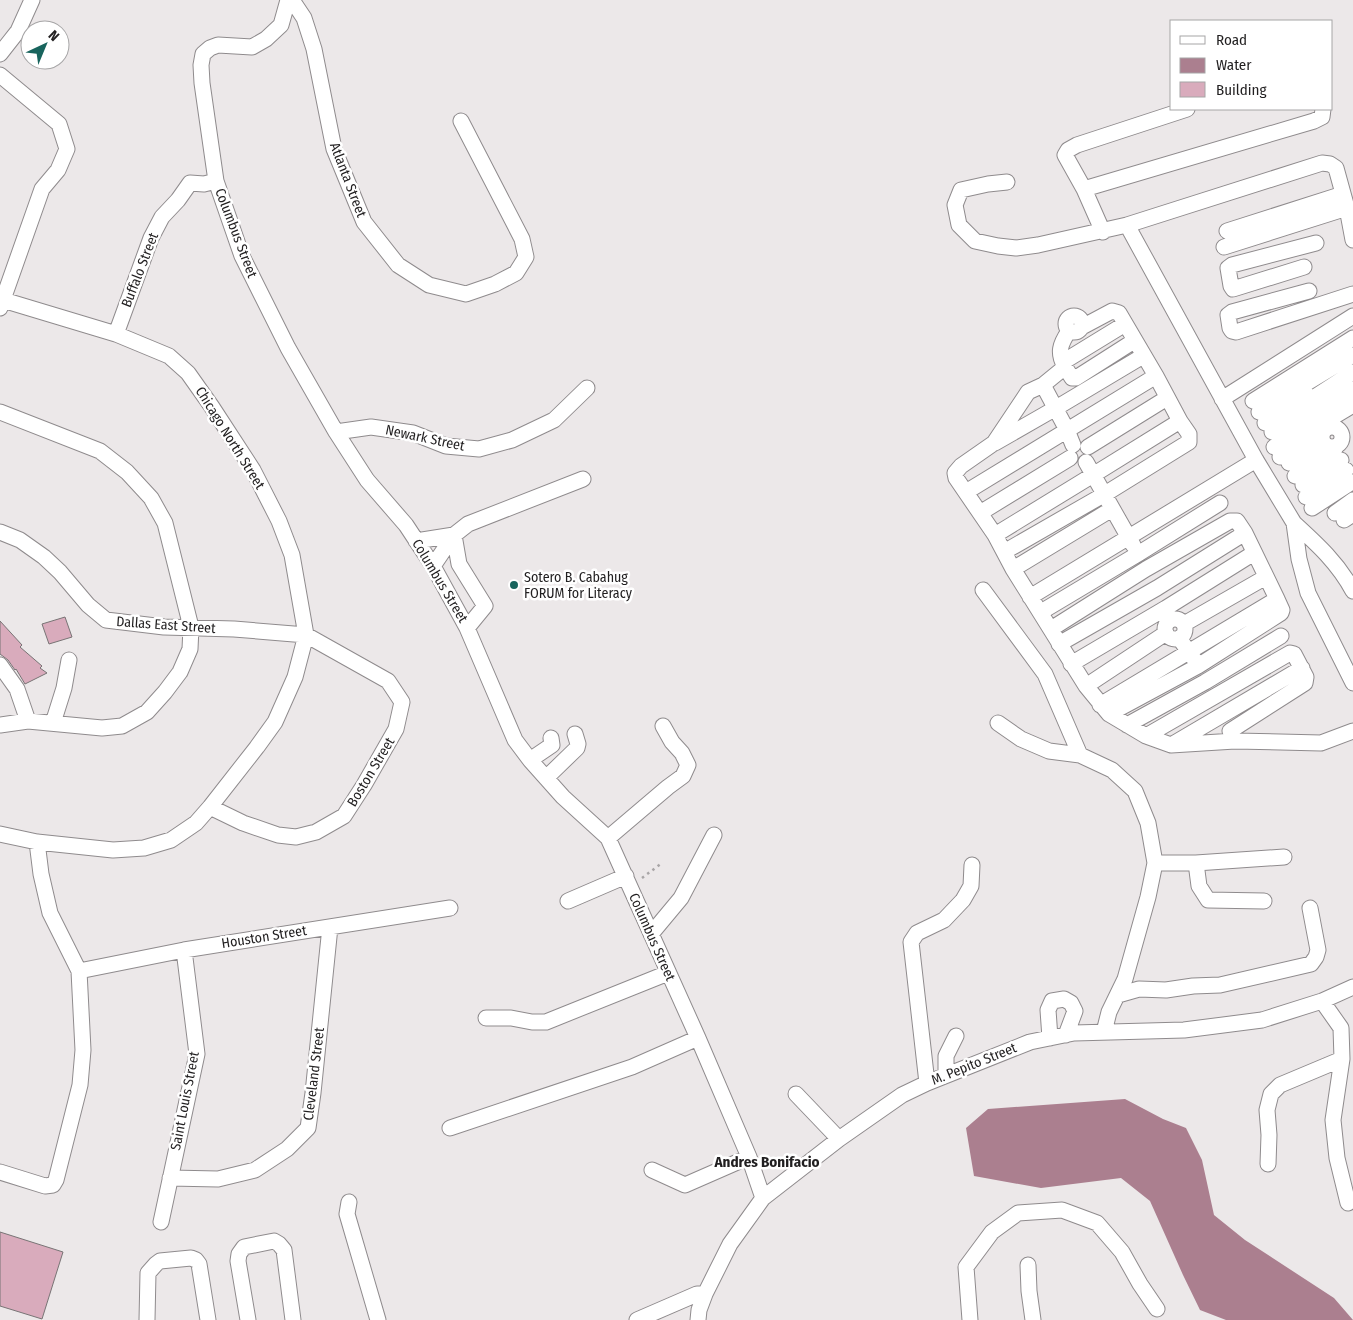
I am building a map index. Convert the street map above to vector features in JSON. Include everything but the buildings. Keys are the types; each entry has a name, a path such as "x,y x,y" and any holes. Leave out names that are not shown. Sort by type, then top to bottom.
{"street":[{"path":"0,54 18,31 32,0"},
{"name":"Columbus Street","path":"290,0 281,25 266,39 252,47 218,45 210,48 194,63 202,83 216,181 242,256 288,348 336,432 368,480 406,525 467,628 515,740 563,797 606,836 698,1038 749,1158 763,1198"},
{"name":"Atlanta Street","path":"290,0 304,18 314,49 334,148 364,222 398,265 429,285 466,294 495,284 516,273 526,257 522,240 461,121"},
{"path":"0,75 59,124 67,149 58,170 42,189 2,304"},
{"path":"1103,232 1084,189 1065,155 1068,150 1076,145 1184,110"},
{"path":"1084,189 1314,121 1322,117 1323,110"},
{"path":"1007,182 961,190 955,205 959,225 975,241 1016,248 1103,232 1322,163 1330,164 1336,168 1353,240"},
{"name":"Buffalo Street","path":"116,334 151,238 162,217 178,200 190,183 204,184 216,181"},
{"path":"1227,231 1345,201"},
{"path":"1224,247 1345,201"},
{"path":"1127,225 1256,460 1294,523 1321,548 1344,574 1353,591"},
{"path":"1304,267 1236,289 1233,289 1231,286 1228,268 1232,265 1316,243"},
{"path":"1298,248 1314,307"},
{"path":"1309,291 1232,312 1228,315 1230,328 1236,332 1353,294"},
{"name":"Chicago North Street","path":"0,834 37,842 113,850 144,848 171,840 196,823 275,722 295,677 306,635 292,555 279,521 253,470 188,373 169,356 116,334 2,304"},
{"path":"1004,552 1105,494 1189,442 1189,434 1119,313 1112,311 1076,329 1063,339 1060,348 1060,358 1072,378 1076,378 1134,341"},
{"path":"1222,399 1353,316"},
{"path":"994,444 1028,392 1043,384 1064,365 1125,324"},
{"path":"1332,437 1353,338"},
{"path":"1332,437 1353,355"},
{"path":"1143,356 994,444 961,466 955,474 956,478 996,534 1013,569 1086,686 1104,709 1128,725 1146,736 1171,745 1232,736 1321,742 1353,731"},
{"path":"1286,359 1332,437"},
{"path":"1332,437 1353,372"},
{"path":"966,492 1156,376"},
{"path":"1043,384 1067,430 1075,463 1082,464 1087,454 1167,398"},
{"name":"Newark Street","path":"336,432 371,427 413,433 446,446 479,449 512,440 554,420 587,388"},
{"path":"1283,455 1332,437 1353,389"},
{"path":"1283,455 1332,437 1353,405"},
{"path":"0,412 100,451 127,472 151,498 165,523 191,627 190,649 180,672 147,712 122,726 102,728 28,721 0,725"},
{"path":"996,534 1180,421"},
{"path":"1283,455 1332,437"},
{"path":"1283,455 1332,437"},
{"path":"1283,455 1332,437"},
{"path":"1283,455 1332,437"},
{"path":"980,513 1071,451"},
{"path":"1087,454 1094,475 1157,588 1174,624 1198,666 1220,716 1232,736"},
{"path":"1030,597 1256,460"},
{"path":"432,566 454,535 468,524 583,479"},
{"path":"1344,516 1353,500"},
{"path":"1041,612 1220,502"},
{"path":"1013,569 1112,509"},
{"path":"1051,629 1146,569 1230,521 1237,521 1277,599 1282,610 1281,613 1198,666 1104,709"},
{"path":"1294,523 1299,559 1308,593 1353,683"},
{"name":"Dallas East Street","path":"0,532 20,540 44,556 88,605 106,620 164,627 234,629 306,635"},
{"path":"1059,644 1157,588 1245,534"},
{"path":"416,541 454,535"},
{"path":"454,535 459,564 485,606 467,628"},
{"path":"1086,686 1174,624 1254,553"},
{"path":"1071,664 1174,624 1266,577"},
{"path":"983,590 1045,674 1080,755"},
{"path":"1104,709 1189,651 1277,599"},
{"name":"Boston Street","path":"210,807 243,823 278,835 296,837 316,832 344,816 396,729 402,702 388,681 306,635"},
{"path":"1128,725 1205,682 1281,636"},
{"path":"1146,736 1290,653 1294,654 1306,677 1306,683 1232,736"},
{"path":"53,723 64,688 69,660"},
{"path":"0,665 17,689 28,721"},
{"path":"1171,745 1302,668"},
{"path":"998,723 1021,740 1048,751 1080,755 1112,770 1135,791 1148,823 1156,863 1134,949 1125,978 1109,1012 1104,1032"},
{"path":"606,836 683,776 688,766 682,753 662,726"},
{"path":"546,778 577,748 578,744 575,734"},
{"path":"530,760 552,745 552,738"},
{"path":"606,836 629,810"},
{"path":"651,934 681,898 714,835"},
{"path":"0,1172 45,1186 53,1185 56,1180 80,1085 83,1050 79,971 50,913 41,874 37,842"},
{"path":"1156,863 1196,863 1284,857"},
{"path":"1196,863 1199,886 1208,900 1264,900"},
{"path":"927,1082 911,942 917,933 944,920 963,900 971,886 972,865"},
{"path":"568,901 628,881"},
{"name":"Houston Street","path":"79,971 184,950 450,908"},
{"path":"1118,995 1139,989 1166,990 1220,985 1311,964 1316,958 1318,950 1310,908"},
{"name":"Cleveland Street","path":"170,1178 218,1179 255,1170 287,1149 308,1128 330,927"},
{"name":"Saint Louis Street","path":"161,1222 197,1054 184,950"},
{"path":"486,1018 511,1018 532,1022 546,1022 668,973"},
{"name":"M. Pepito Street","path":"698,1320 699,1310 705,1294 730,1244 763,1198 902,1095 927,1082 1030,1042 1049,1031 1069,1028 1074,1033 1184,1030 1262,1020 1322,1001 1353,987"},
{"path":"1049,1031 1049,1006 1052,1001 1064,999 1071,1003 1075,1011 1069,1028"},
{"path":"1322,1001 1341,1028 1342,1059 1333,1120 1337,1158 1348,1203"},
{"path":"946,1076 946,1056 956,1036"},
{"path":"450,1128 632,1067 698,1038"},
{"path":"1268,1164 1269,1135 1267,1110 1271,1094 1280,1085 1342,1059"},
{"path":"796,1094 839,1140"},
{"path":"652,1170 683,1184 688,1184 749,1158"},
{"path":"349,1202 346,1214 378,1320"},
{"path":"970,1320 966,1267 992,1232 1018,1213 1062,1210 1097,1223 1122,1252 1157,1309"},
{"path":"248,1320 238,1261 240,1254 244,1247 274,1241 284,1250 293,1320"},
{"path":"147,1320 148,1273 160,1261 191,1258 199,1264 208,1320"},
{"path":"1028,1266 1033,1320"},
{"path":"637,1320 697,1294 705,1294"}],"path":[{"path":"628,881 662,863"}],"water":[{"path":"1125,1099 1163,1119 1186,1128 1202,1160 1214,1215 1245,1240 1334,1298 1353,1320 1226,1320 1200,1310 1150,1201 1121,1178 1041,1188 974,1176 966,1128 988,1109"}],"place":[{"name":"Sotero B. Cabahug FORUM for Literacy","path":"514,585"}],"district":[{"name":"Andres Bonifacio","path":"767,1162"}]}
